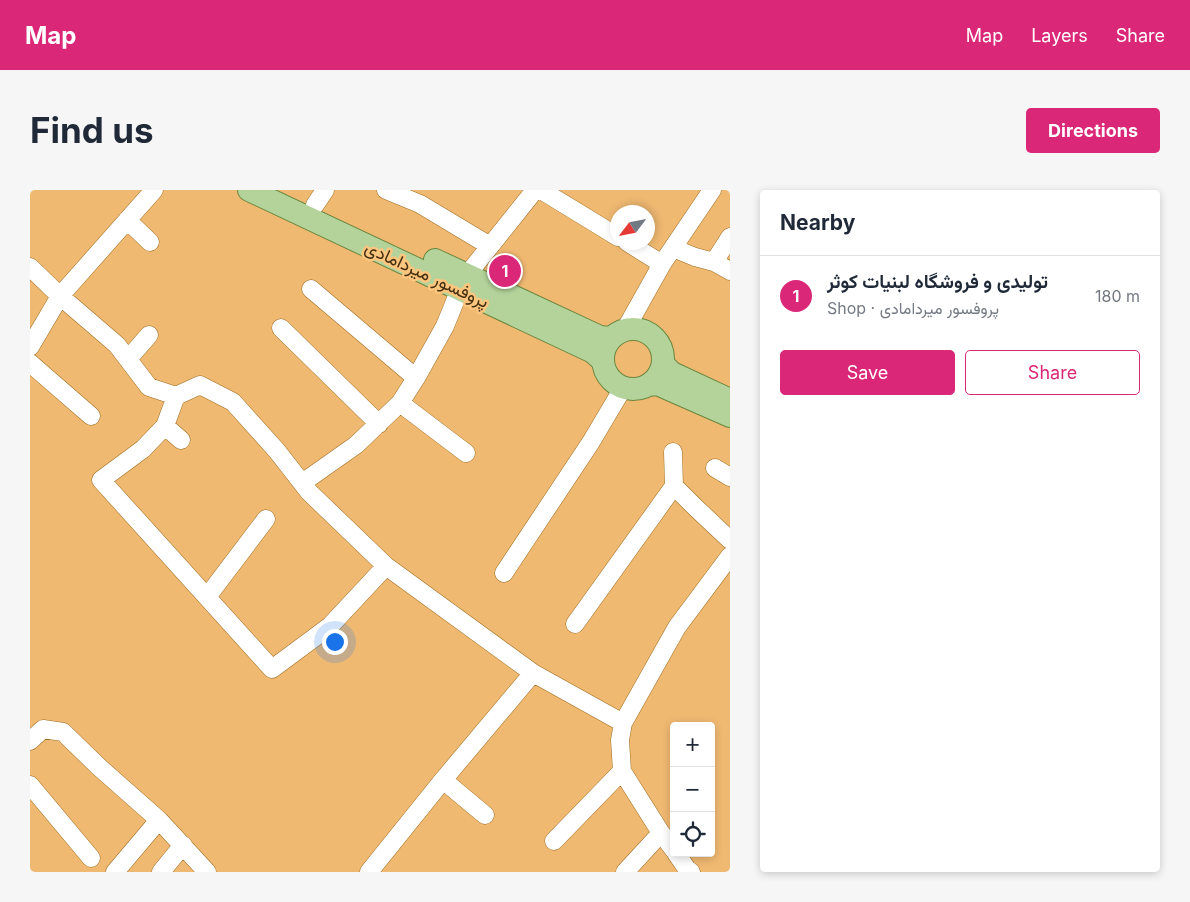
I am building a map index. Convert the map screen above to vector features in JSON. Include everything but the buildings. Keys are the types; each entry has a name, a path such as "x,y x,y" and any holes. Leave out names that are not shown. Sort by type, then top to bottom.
{"main road":[{"name":"پروفسور میردامادی","path":"249,190 464,282 600,337 618,334"},
{"name":"پروفسور میردامادی","path":"283,190 320,197 464,282 593,352 603,361"},
{"path":"635,329 645,331 660,345 663,354 663,364 660,374 654,382 636,390 623,388 609,379 604,370 604,350 618,334 635,329"},
{"path":"663,364 672,373 730,400"},
{"path":"648,385 658,384 664,386 730,416"}],"street":[{"path":"30,347 60,296 154,190"},
{"path":"386,190 420,204 490,246"},
{"path":"302,483 356,445 400,403 445,326 464,282 535,190"},
{"path":"541,190 610,232"},
{"path":"618,334 712,190"},
{"path":"128,220 150,242"},
{"path":"714,262 730,237"},
{"path":"673,248 714,262 730,271"},
{"path":"640,250 662,264"},
{"path":"30,267 60,296 117,345 149,387 176,396 200,385 233,402 277,451 309,492 386,566 533,673 623,723"},
{"path":"311,289 416,378"},
{"path":"281,328 379,424"},
{"path":"128,360 149,335"},
{"path":"30,363 91,416"},
{"path":"504,573 591,442 623,388"},
{"path":"176,396 165,426 143,449 101,480 272,670 330,626 386,566"},
{"path":"400,403 466,453"},
{"path":"165,426 181,440"},
{"path":"575,624 674,486 673,452"},
{"path":"715,468 730,477"},
{"path":"674,486 730,540"},
{"path":"207,598 266,519"},
{"path":"670,845 622,771 620,740 623,723 677,627 730,556"},
{"path":"371,871 533,673"},
{"path":"30,741 43,729 63,732 158,820 207,872"},
{"path":"554,841 622,771"},
{"path":"444,780 485,815"},
{"path":"30,785 91,858"},
{"path":"115,872 158,820"},
{"path":"625,872 661,832"},
{"path":"161,872 182,846"},
{"path":"679,857 691,872"}],"place":[{"name":"تولیدی و فروشگاه لبنیات کوثر","path":"505,271"}]}
